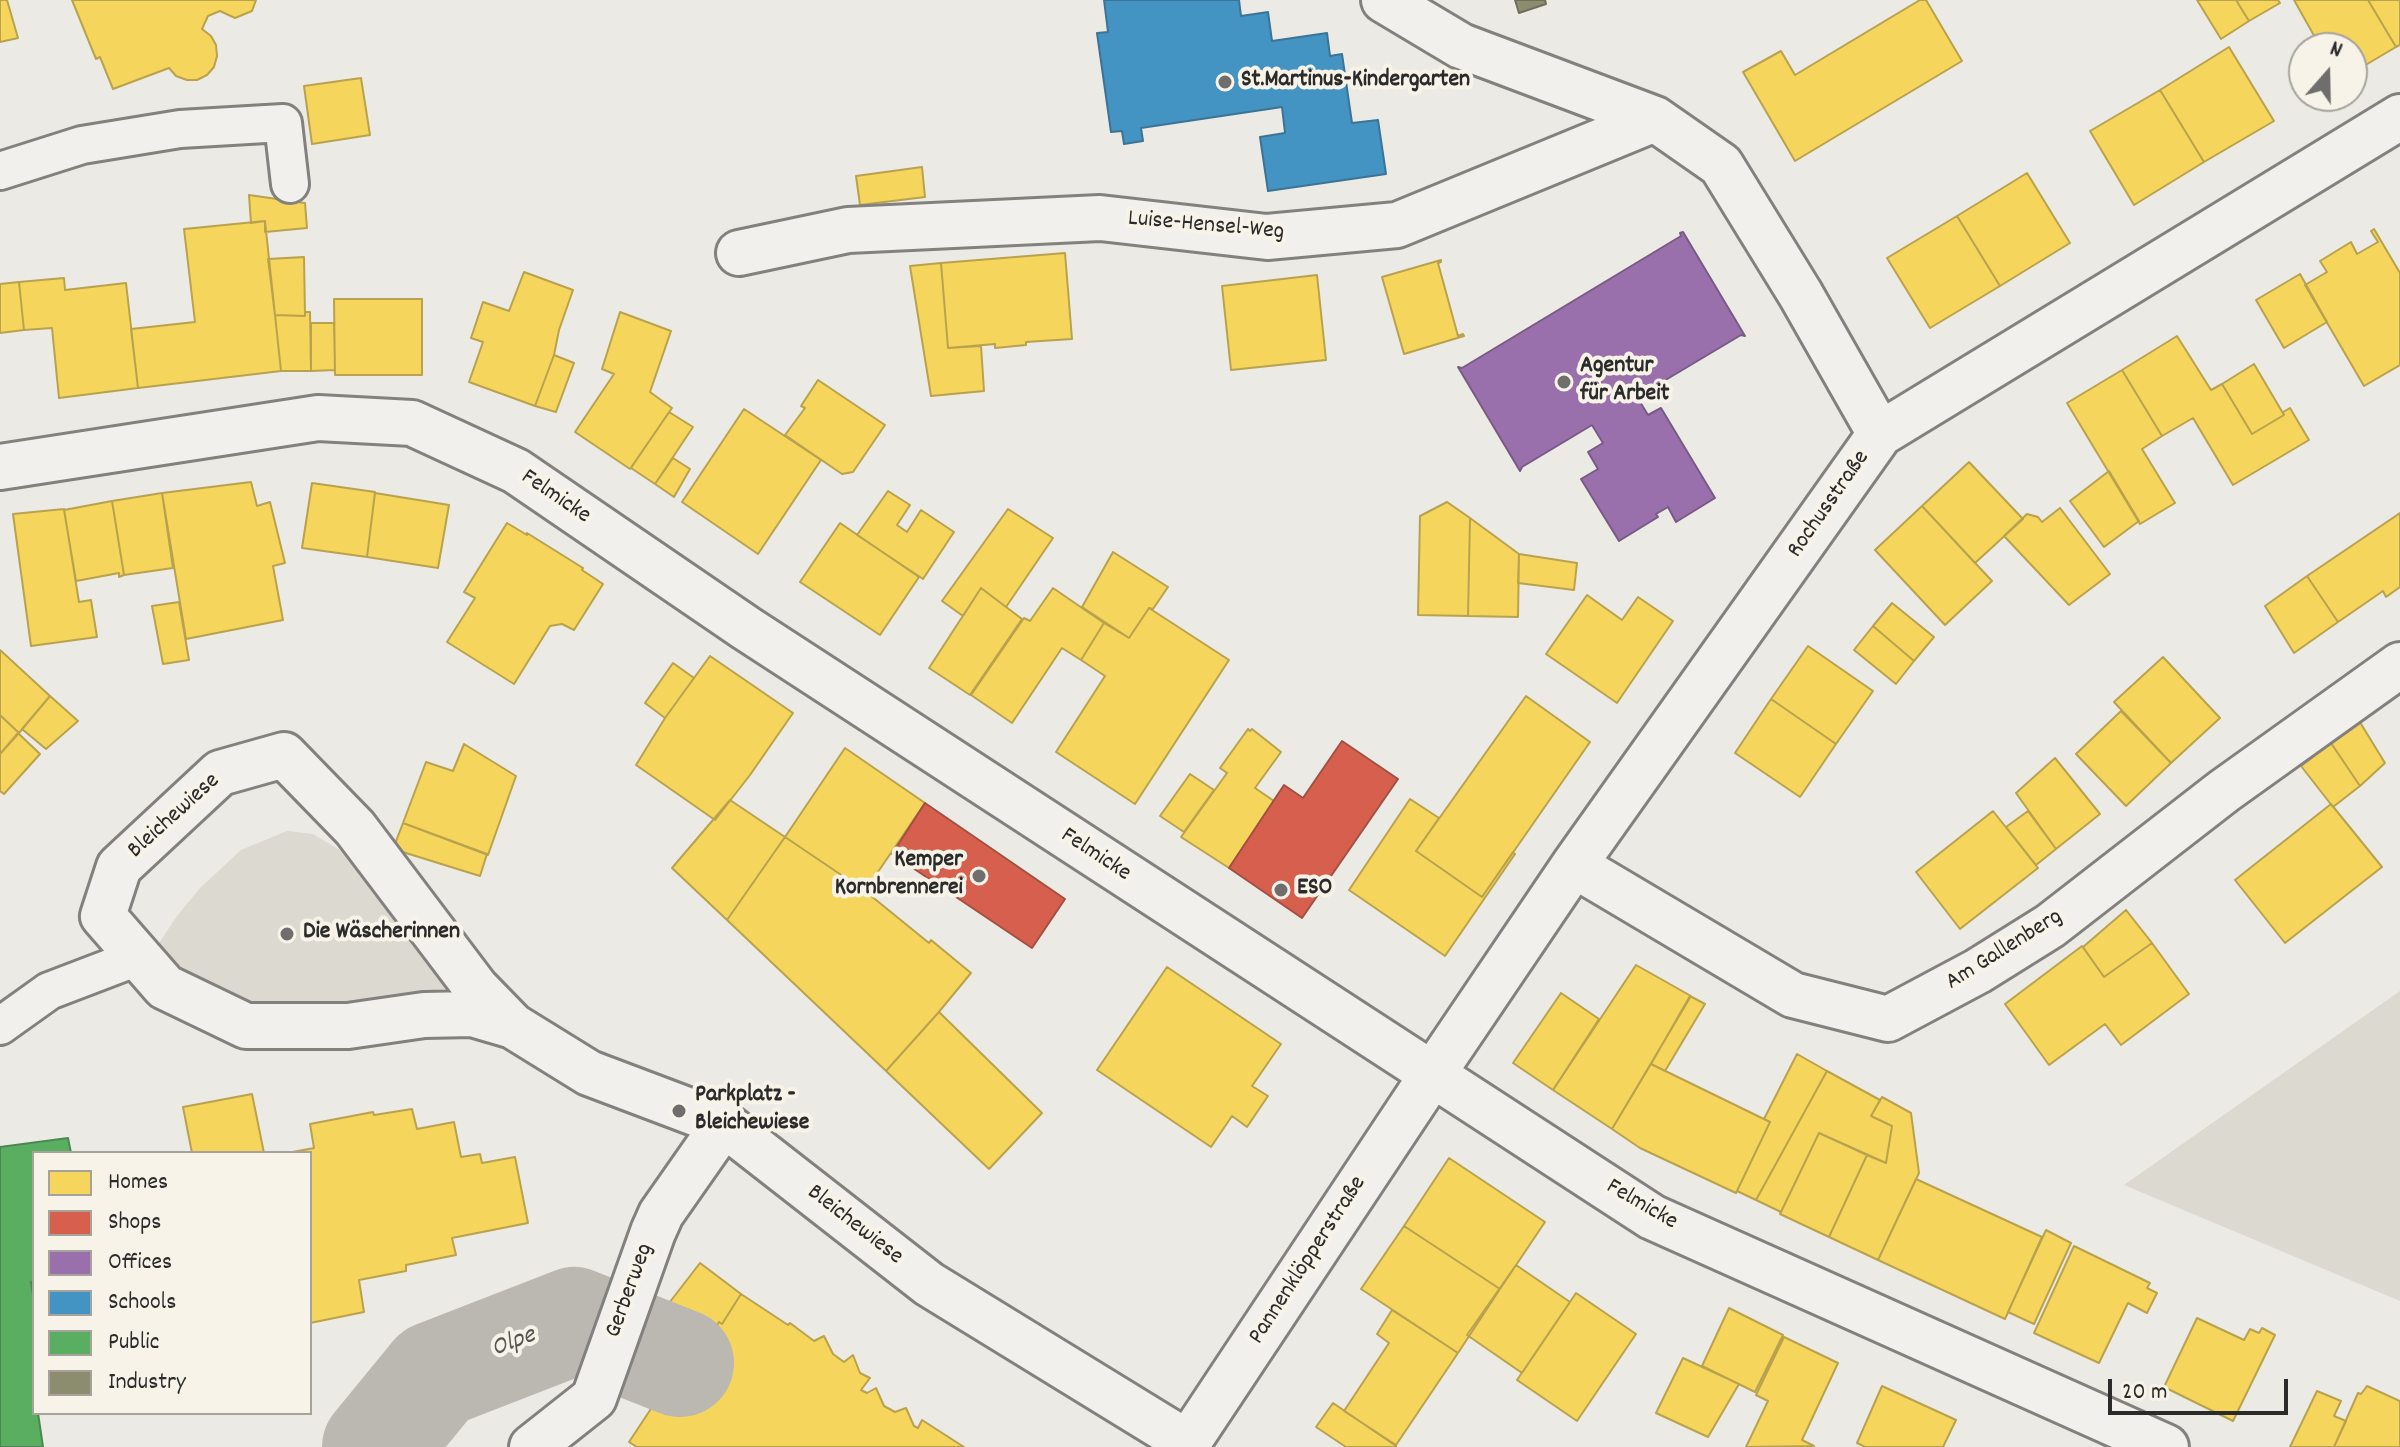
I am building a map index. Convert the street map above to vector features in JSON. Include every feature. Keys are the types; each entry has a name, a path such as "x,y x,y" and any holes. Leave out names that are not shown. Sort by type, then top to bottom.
{"street":[{"path":"1384,0 1461,46 1655,119 1721,165 1801,295 1880,434"},
{"name":"Rochusstraße","path":"1432,1075 1574,865 1880,434 2400,117"},
{"name":"Luise-Hensel-Weg","path":"739,253 848,230 1100,218 1267,237 1397,225 1655,119"},
{"name":"Felmicke","path":"0,467 318,418 412,423 516,471 746,628 1652,1217 2166,1447"},
{"name":"Am Gallenberg","path":"1574,865 1793,995 1888,1019 1978,971 2050,926 2224,791 2400,665"},
{"name":"Bleichewiese","path":"513,1026 472,1014 424,1015 348,1026 246,1026 165,987 103,916 119,867 220,773 284,755 355,828 476,988 513,1026 589,1073 724,1124 929,1284 1189,1446"},
{"name":"Pannenklöpperstraße","path":"1189,1446 1432,1075"},
{"name":"Gerberweg","path":"532,1447 594,1398 661,1214 724,1124"}],"lane":[{"path":"0,171 82,145 110,140 180,129 283,123 290,184"},
{"path":"0,1026 49,991 138,957"}],"shaded area":[{"path":"287,831 313,834 343,852 447,987 465,1004 245,1018 153,952 200,888 241,850"},
{"path":"2400,991 2400,1301 2124,1185"}],"building: Homes":[{"path":"0,0 7,0 18,38 0,42"},
{"path":"72,0 256,0 252,11 235,18 220,11 208,16 202,29 216,45 217,56 214,67 207,75 197,80 187,80 176,76 169,68 113,89 100,57 96,59"},
{"path":"1920,0 1926,0 1962,61 1795,161 1743,72 1781,51 1795,75"},
{"path":"2197,0 2236,0 2249,21 2221,39"},
{"path":"2236,0 2278,0 2280,3 2249,21"},
{"path":"2294,0 2368,0 2396,47 2368,64 2368,32 2312,32"},
{"path":"2368,0 2400,0 2400,45 2396,47"},
{"path":"2229,47 2274,121 2204,162 2160,90"},
{"path":"361,78 370,135 312,144 304,86"},
{"path":"2160,90 2204,162 2134,205 2090,131"},
{"path":"922,167 925,197 860,205 856,176"},
{"path":"2027,173 2070,243 2000,286 1957,216"},
{"path":"249,195 305,203 307,228 265,232 265,221 251,223"},
{"path":"1957,216 2000,286 1930,328 1887,258"},
{"path":"265,221 281,371 138,388 131,329 195,322 184,229"},
{"path":"2374,229 2400,273 2400,365 2364,386 2305,285 2327,272 2320,261 2351,242 2357,254 2378,242 2371,231"},
{"path":"1065,253 1072,339 995,348 995,344 948,348 941,263"},
{"path":"304,257 305,316 275,315 268,259"},
{"path":"1441,260 1438,263 1458,336 1464,336 1404,354 1382,277"},
{"path":"941,263 948,348 981,346 984,391 931,396 910,266"},
{"path":"524,272 573,290 535,406 469,382 483,342 471,338 483,302 509,311"},
{"path":"2300,274 2327,322 2284,348 2256,300"},
{"path":"1317,275 1326,360 1231,370 1222,286"},
{"path":"64,278 65,290 126,283 138,388 59,398 52,328 24,330 19,282"},
{"path":"19,282 24,330 0,333 0,284"},
{"path":"334,299 422,299 422,375 335,375"},
{"path":"305,312 310,312 311,371 281,371 275,315 305,316"},
{"path":"620,312 671,331 650,392 672,408 630,469 575,432 614,374 602,369"},
{"path":"311,323 334,323 335,370 311,371"},
{"path":"2177,336 2211,390 2222,384 2252,434 2290,408 2309,440 2233,485 2193,418 2162,436 2122,370"},
{"path":"554,355 574,363 556,412 535,406"},
{"path":"2254,364 2284,415 2252,434 2222,384"},
{"path":"2122,370 2162,436 2142,449 2175,503 2140,524 2067,403"},
{"path":"818,380 885,425 853,472 842,474 785,435 805,408 801,406"},
{"path":"744,409 821,460 758,554 682,502"},
{"path":"669,412 693,427 655,484 631,468"},
{"path":"673,458 690,469 674,497 655,484"},
{"path":"1969,462 2023,519 1975,563 1922,506"},
{"path":"2109,471 2139,521 2104,547 2070,501"},
{"path":"251,482 257,506 270,502 285,563 273,566 283,620 186,639 162,493"},
{"path":"312,483 375,492 367,557 302,548"},
{"path":"888,491 910,505 897,525 907,532 921,510 954,532 923,579 857,535"},
{"path":"162,493 173,568 124,575 112,501"},
{"path":"375,493 449,505 438,568 367,557"},
{"path":"112,501 124,575 119,577 119,573 76,581 64,510"},
{"path":"1447,502 1470,518 1468,616 1418,615 1420,516"},
{"path":"1922,506 1992,581 1945,625 1875,550"},
{"path":"2060,508 2110,574 2069,605 2004,536 2027,514 2038,517 2042,522"},
{"path":"64,509 79,602 91,600 97,637 31,646 13,514"},
{"path":"1008,509 1053,538 1006,607 981,588 963,616 942,601"},
{"path":"2400,513 2400,587 2386,597 2383,591 2338,622 2307,576"},
{"path":"1470,518 1519,554 1518,617 1468,616"},
{"path":"507,523 583,568 603,584 574,630 562,624 550,626 514,684 447,642 475,598 464,592"},
{"path":"840,523 919,577 880,635 800,582"},
{"path":"1113,552 1168,587 1129,638 1082,607"},
{"path":"1519,554 1577,563 1574,590 1518,583"},
{"path":"2307,576 2338,622 2294,653 2265,606"},
{"path":"981,588 1022,619 970,695 929,668"},
{"path":"1053,588 1104,623 1081,660 1062,648 1012,723 971,695 1024,618 1030,621"},
{"path":"1587,595 1622,620 1638,597 1673,621 1617,703 1546,654"},
{"path":"179,602 189,660 163,664 152,606"},
{"path":"1892,603 1934,637 1914,661 1873,626"},
{"path":"1149,608 1229,660 1135,804 1056,752 1105,676 1081,660 1104,623 1129,638"},
{"path":"1873,626 1914,661 1896,684 1854,650"},
{"path":"1808,646 1873,691 1836,744 1771,699"},
{"path":"0,650 50,696 19,733 0,715"},
{"path":"710,656 793,713 715,820 636,765 665,718"},
{"path":"2163,657 2220,718 2171,763 2114,702"},
{"path":"673,663 694,678 665,718 645,703"},
{"path":"50,696 78,721 46,749 22,729"},
{"path":"1526,696 1590,742 1482,897 1416,851"},
{"path":"1771,699 1836,744 1800,797 1735,753"},
{"path":"2121,711 2171,763 2126,806 2076,754"},
{"path":"0,715 19,733 0,754"},
{"path":"2358,719 2385,763 2360,786 2331,743"},
{"path":"1248,729 1281,752 1255,788 1274,801 1229,868 1181,837 1227,773 1220,768"},
{"path":"18,733 40,754 4,794 0,791 0,754"},
{"path":"2331,743 2360,786 2333,807 2301,766"},
{"path":"464,744 516,776 488,855 403,823 426,762 453,771"},
{"path":"845,748 925,803 865,891 785,837"},
{"path":"2055,758 2100,814 2056,849 2016,793"},
{"path":"1190,774 1214,790 1184,832 1160,816"},
{"path":"1410,799 1439,818 1416,851 1482,897 1513,852 1515,854 1445,956 1349,890"},
{"path":"730,800 785,837 727,920 672,868"},
{"path":"2331,804 2382,867 2285,943 2235,880"},
{"path":"1993,811 2038,868 1960,929 1916,872"},
{"path":"2028,811 2056,849 2036,865 2006,827"},
{"path":"403,823 487,854 480,876 393,849"},
{"path":"785,837 865,891 971,973 886,1071 727,920"},
{"path":"2126,910 2152,943 2104,977 2083,947"},
{"path":"2152,943 2189,994 2121,1045 2105,1024 2049,1065 2005,1004 2082,946 2104,977"},
{"path":"1636,965 1691,996 1612,1129 1553,1090"},
{"path":"1167,967 1281,1044 1252,1086 1268,1096 1247,1127 1232,1116 1211,1147 1097,1070"},
{"path":"1561,993 1599,1019 1553,1090 1513,1063"},
{"path":"1690,996 1705,1004 1665,1071 1651,1064"},
{"path":"939,1012 1042,1113 989,1169 886,1071"},
{"path":"1797,1054 1827,1071 1756,1200 1737,1191 1770,1122 1764,1119"},
{"path":"1651,1064 1770,1122 1736,1193 1640,1148 1612,1129"},
{"path":"1827,1071 1880,1100 1871,1116 1892,1126 1886,1163 1819,1133 1781,1212 1756,1200"},
{"path":"252,1094 264,1151 192,1151 183,1107"},
{"path":"1882,1097 1911,1113 1919,1173 1878,1260 1829,1237 1867,1155 1886,1163 1892,1126 1871,1116"},
{"path":"412,1109 417,1129 454,1122 461,1157 480,1154 482,1163 515,1157 528,1223 452,1238 456,1255 406,1265 406,1271 359,1280 364,1312 312,1323 312,1151 298,1151 314,1148 310,1124 373,1112 374,1115"},
{"path":"1819,1133 1867,1155 1829,1237 1780,1214"},
{"path":"1449,1158 1545,1222 1500,1289 1404,1226"},
{"path":"1916,1179 2042,1237 2005,1319 1878,1260"},
{"path":"1404,1226 1500,1289 1458,1353 1361,1289"},
{"path":"2046,1230 2071,1243 2034,1324 2008,1312"},
{"path":"2074,1246 2150,1283 2147,1288 2157,1293 2147,1313 2128,1303 2099,1363 2034,1333"},
{"path":"700,1263 741,1294 722,1324 719,1322 710,1336 666,1307"},
{"path":"1516,1265 1570,1302 1522,1373 1467,1335"},
{"path":"1576,1293 1636,1334 1577,1421 1517,1380"},
{"path":"741,1294 814,1341 824,1336 833,1354 844,1362 853,1355 860,1373 870,1378 861,1390 867,1393 876,1388 884,1406 895,1412 906,1408 914,1426 918,1428 922,1420 964,1447 637,1447 629,1442 672,1377 681,1382 719,1322 722,1324"},
{"path":"1729,1308 1783,1335 1755,1392 1702,1366"},
{"path":"1392,1310 1458,1353 1396,1445 1344,1411 1389,1343 1377,1334"},
{"path":"2197,1318 2244,1340 2250,1329 2259,1333 2262,1328 2275,1335 2233,1421 2164,1387"},
{"path":"1784,1337 1838,1363 1802,1440 1814,1446 1746,1447 1768,1401 1756,1395"},
{"path":"1683,1358 1739,1384 1708,1437 1656,1413"},
{"path":"1882,1386 1956,1420 1943,1447 1865,1447 1857,1443"},
{"path":"2367,1386 2400,1401 2400,1447 2334,1447 2358,1393 2361,1394"},
{"path":"2317,1391 2341,1401 2334,1416 2346,1421 2334,1447 2290,1447"},
{"path":"1333,1403 1396,1447 1346,1447 1316,1427"}],"building: Shops":[{"path":"1342,741 1398,779 1302,918 1229,868 1284,785 1303,798"},
{"name":"Kemper Kornbrennerei","path":"925,803 1065,899 1032,948 892,854"}],"building: Offices":[{"name":"Agentur für Arbeit","path":"1683,232 1745,336 1741,335 1637,397 1648,415 1661,408 1715,498 1676,522 1668,507 1656,514 1658,517 1619,541 1581,479 1598,469 1588,452 1603,443 1592,425 1520,471 1458,367 1462,368"}],"building: Schools":[{"name":"St.Martinus-Kindergarten","path":"1104,0 1239,0 1241,16 1268,12 1272,41 1327,33 1330,56 1342,54 1352,123 1378,120 1386,174 1268,191 1260,137 1285,133 1282,107 1141,128 1143,141 1124,144 1122,131 1111,132 1097,33 1108,32"}],"building: Public":[{"path":"68,1138 71,1151 32,1151 32,1415 38,1415 43,1447 0,1447 0,1147"}],"building: Industry":[{"path":"1515,0 1545,0 1546,4 1519,13"}],"waterway":[{"name":"Olpe","path":"376,1447 435,1375 574,1321 680,1363"}],"place":[{"name":"St.Martinus-Kindergarten","path":"1225,82"},
{"name":"Agentur für Arbeit","path":"1564,382"},
{"name":"Kemper Kornbrennerei","path":"979,876"},
{"name":"ESO","path":"1281,890"},
{"name":"Die Wäscherinnen","path":"287,934"},
{"name":"Parkplatz - Bleichewiese","path":"679,1111"}]}
